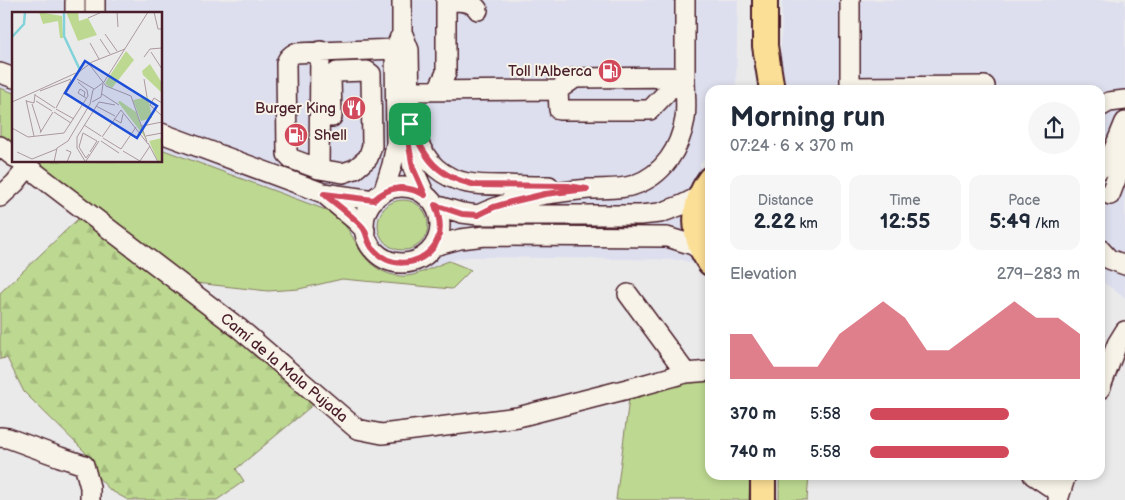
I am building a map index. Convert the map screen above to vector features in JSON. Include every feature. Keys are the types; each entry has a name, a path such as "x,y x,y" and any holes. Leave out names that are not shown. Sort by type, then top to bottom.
{"main road":[{"path":"760,85 765,46 765,0"},
{"path":"765,46 771,85"},
{"path":"705,187 696,214 696,233 705,255"},
{"path":"763,480 763,500"}],"street":[{"path":"320,117 332,117 331,77 337,72 367,71 371,74 372,146 368,158 356,169 343,173 319,169 291,158 287,154 287,58 295,52 320,51 399,41 409,50 409,146 413,168 439,215 440,226 439,236 434,246 426,255 405,263 383,258 368,241 365,230 365,219 368,209 379,196 392,165 396,144 399,41 402,0"},
{"path":"478,215 494,207 545,194 634,185 650,177 665,165 681,136 686,116 685,0"},
{"path":"850,0 850,85"},
{"path":"437,90 446,73 446,1 470,1 476,5 478,10"},
{"path":"319,169 320,51"},
{"path":"0,73 12,77"},
{"path":"446,73 461,90"},
{"path":"410,91 558,90 575,78 685,82"},
{"path":"558,90 559,110 650,110 671,88 685,82"},
{"path":"1105,104 1125,100"},
{"path":"1105,163 1111,156 1125,122"},
{"path":"410,124 425,155 435,167 446,176 461,182 476,185 568,186 587,189"},
{"path":"162,133 324,194 379,196 393,188 404,188 415,190 430,200 462,214 640,215 660,213 682,205 705,187"},
{"name":"Camí de la Mala Pujada","path":"0,146 12,155"},
{"path":"1112,196 1125,156"},
{"path":"284,179 291,158"},
{"path":"0,197 15,183 21,162"},
{"name":"Camí de la Mala Pujada","path":"21,162 240,329 357,429 382,434 518,417 686,373 705,371"},
{"path":"324,194 365,230"},
{"path":"434,246 460,239 485,236 667,237 693,245 705,256"},
{"path":"1105,254 1110,259 1125,265"},
{"path":"628,294 686,373"},
{"path":"1105,376 1117,344 1125,332"},
{"path":"0,437 8,438 84,465 90,487 90,500"},
{"path":"1039,480 1059,497 1064,480"}],"shaded area":[{"path":"0,0 738,0 736,85 705,85 705,158 700,164 705,212 705,267 682,260 468,257 449,261 414,275 404,276 386,273 374,267 366,260 353,235 343,223 326,210 162,149 162,12 12,12 12,92 0,88"},
{"path":"782,0 1125,0 1125,298 1105,284 1105,85 780,85"}],"green space":[{"path":"0,88 12,92 12,146 0,138"},
{"path":"162,149 326,210 344,224 368,261 388,274 396,276 413,275 449,261 471,270 452,289 342,279 299,289 268,291 187,282 34,162 162,162"},
{"path":"398,200 408,200 421,207 428,220 428,230 421,243 408,250 398,250 389,246 382,239 378,230 378,220 382,211 389,204"},
{"path":"80,217 142,258 315,403 236,469 244,481 217,500 128,500 110,490 96,475 85,452 24,392 7,358 0,359 0,293"},
{"path":"705,377 705,480 750,480 749,500 616,500 630,391"},
{"path":"779,480 809,480 807,500 779,500"}],"place":[{"name":"Toll l'Alberca","path":"610,71"},
{"name":"Burger King","path":"354,108"},
{"name":"Shell","path":"296,135"}],"route":[{"path":"410,124 425,155 435,167 446,176 461,182 476,185 568,186 587,189 545,194 511,202 494,207 478,215 462,214 435,205 439,215 439,236 434,246 426,255 405,263 383,258 368,241 365,230 324,194 374,200 393,188 404,188 415,190 425,195 413,168 409,146 410,124"}]}
